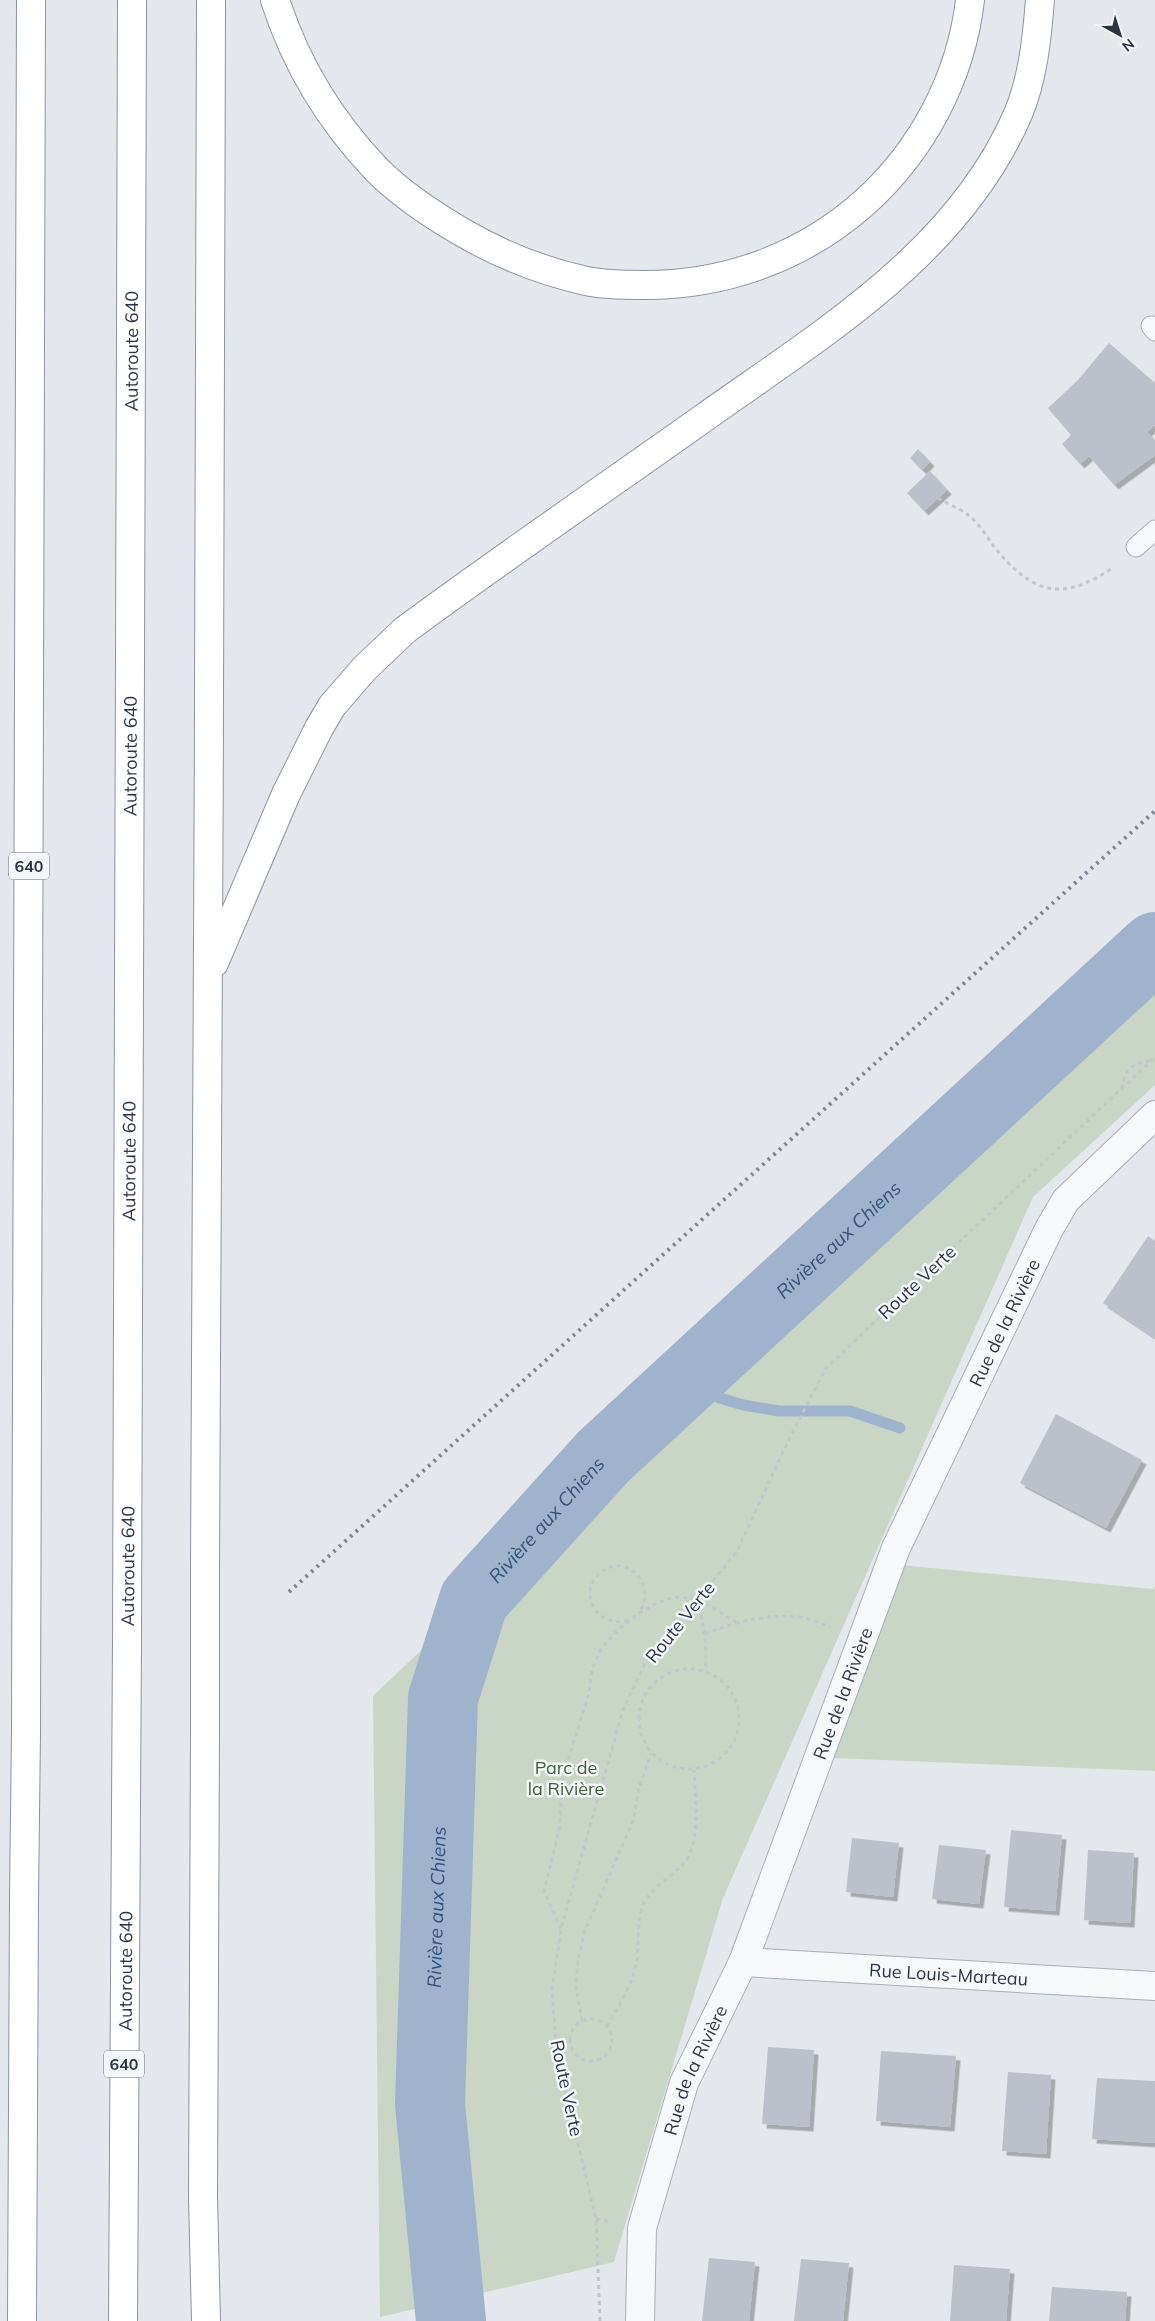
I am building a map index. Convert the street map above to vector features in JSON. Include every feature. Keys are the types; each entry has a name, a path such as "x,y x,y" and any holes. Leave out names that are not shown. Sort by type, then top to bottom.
{"highway":[{"name":"640","path":"22,2321 26,1732 31,0"},
{"name":"Autoroute 640","path":"124,2321 132,0"},
{"path":"206,2321 203,2198 209,973 208,545 211,0"},
{"path":"275,0 288,35 308,78 328,111 379,172 409,198 441,220 510,257 588,281 625,285 663,285 706,281 744,271 780,258 818,238 851,215 882,187 910,154 944,94 959,56 970,0"},
{"path":"209,973 306,750 332,706 346,689 377,656 412,625 802,348 875,294 937,237 981,182 1019,113 1028,85 1040,0"}],"street":[{"name":"Rue de la Rivière","path":"640,2321 642,2228 684,2083 743,1962 896,1548 1049,1229 1066,1200 1155,1115"},
{"name":"Rue Louis-Marteau","path":"743,1962 1155,1986"}],"lane":[{"path":"1136,547 1155,530"}],"path":[{"path":"938,498 968,514 1013,568 1029,581 1046,586 1066,590 1082,586 1114,567 1136,547"},
{"name":"Route Verte","path":"600,2321 596,2219 557,2057 552,1988 561,1929 623,1710 647,1659 736,1553 790,1437 826,1368 1155,1057"},
{"name":"Route Verte","path":"1122,1089 1124,1075 1137,1063 1152,1061"},
{"path":"631,1619 619,1622 603,1618 593,1607 590,1595 592,1586 600,1573 615,1567 628,1568 636,1573 645,1585 646,1595 639,1613"},
{"path":"561,1929 544,1891 559,1831 563,1777 588,1693 592,1669 602,1648 639,1613 655,1604 674,1597 698,1598 736,1622"},
{"path":"698,1598 705,1634 707,1657 705,1672"},
{"path":"705,1634 736,1622 765,1617 798,1617 862,1637"},
{"path":"693,1669 705,1672 724,1682 735,1696 740,1713 739,1730 733,1744 723,1757 710,1766 694,1770 678,1769 663,1763 651,1753 642,1740 638,1724 640,1707 647,1691 659,1678 675,1670 693,1669"},
{"path":"582,2020 576,1987 578,1960 584,1933 633,1821 639,1788 651,1753"},
{"path":"607,2026 632,1980 636,1962 641,1910 648,1895 686,1860 693,1842 695,1822 694,1770"},
{"path":"596,2019 607,2026 612,2039 608,2052 597,2060 583,2060 570,2044 572,2030 582,2020 596,2019"}],"green space":[{"name":"Parc de la Rivière","path":"1155,954 1155,1085 1033,1197 723,1898 614,2262 380,2317 373,1696"},
{"path":"879,1563 1153,1589 1155,1586 1155,1771 808,1757"}],"building":[{"path":"1109,343 1155,383 1155,425 1147,432 1155,440 1155,455 1114,485 1089,456 1080,464 1062,444 1071,435 1048,408 1078,380"},
{"path":"918,449 930,462 922,470 910,458"},
{"path":"930,471 947,490 924,511 907,493"},
{"path":"1148,1236 1155,1241 1155,1338 1103,1303"},
{"path":"1056,1414 1142,1460 1106,1528 1020,1483"},
{"path":"1011,1830 1062,1835 1055,1911 1004,1907"},
{"path":"852,1838 899,1843 893,1897 846,1892"},
{"path":"939,1845 986,1850 979,1904 932,1899"},
{"path":"1088,1850 1134,1853 1130,1923 1084,1920"},
{"path":"768,2047 814,2050 809,2127 762,2124"},
{"path":"881,2051 956,2056 950,2127 876,2121"},
{"path":"1008,2072 1051,2075 1046,2154 1002,2151"},
{"path":"1097,2078 1155,2081 1155,2143 1092,2139"},
{"path":"709,2258 755,2262 749,2321 702,2321"},
{"path":"801,2259 849,2263 843,2321 794,2321"},
{"path":"954,2265 1010,2269 1006,2321 950,2321"},
{"path":"1052,2287 1127,2292 1125,2321 1049,2321"}],"waterway":[{"name":"Rivière aux Chiens","path":"451,2321 430,2104 443,1698 474,1600 603,1457 1155,947"},
{"path":"681,1386 743,1405 779,1411 850,1411 900,1428"}],"railway":[{"path":"289,1592 1155,811"}]}
